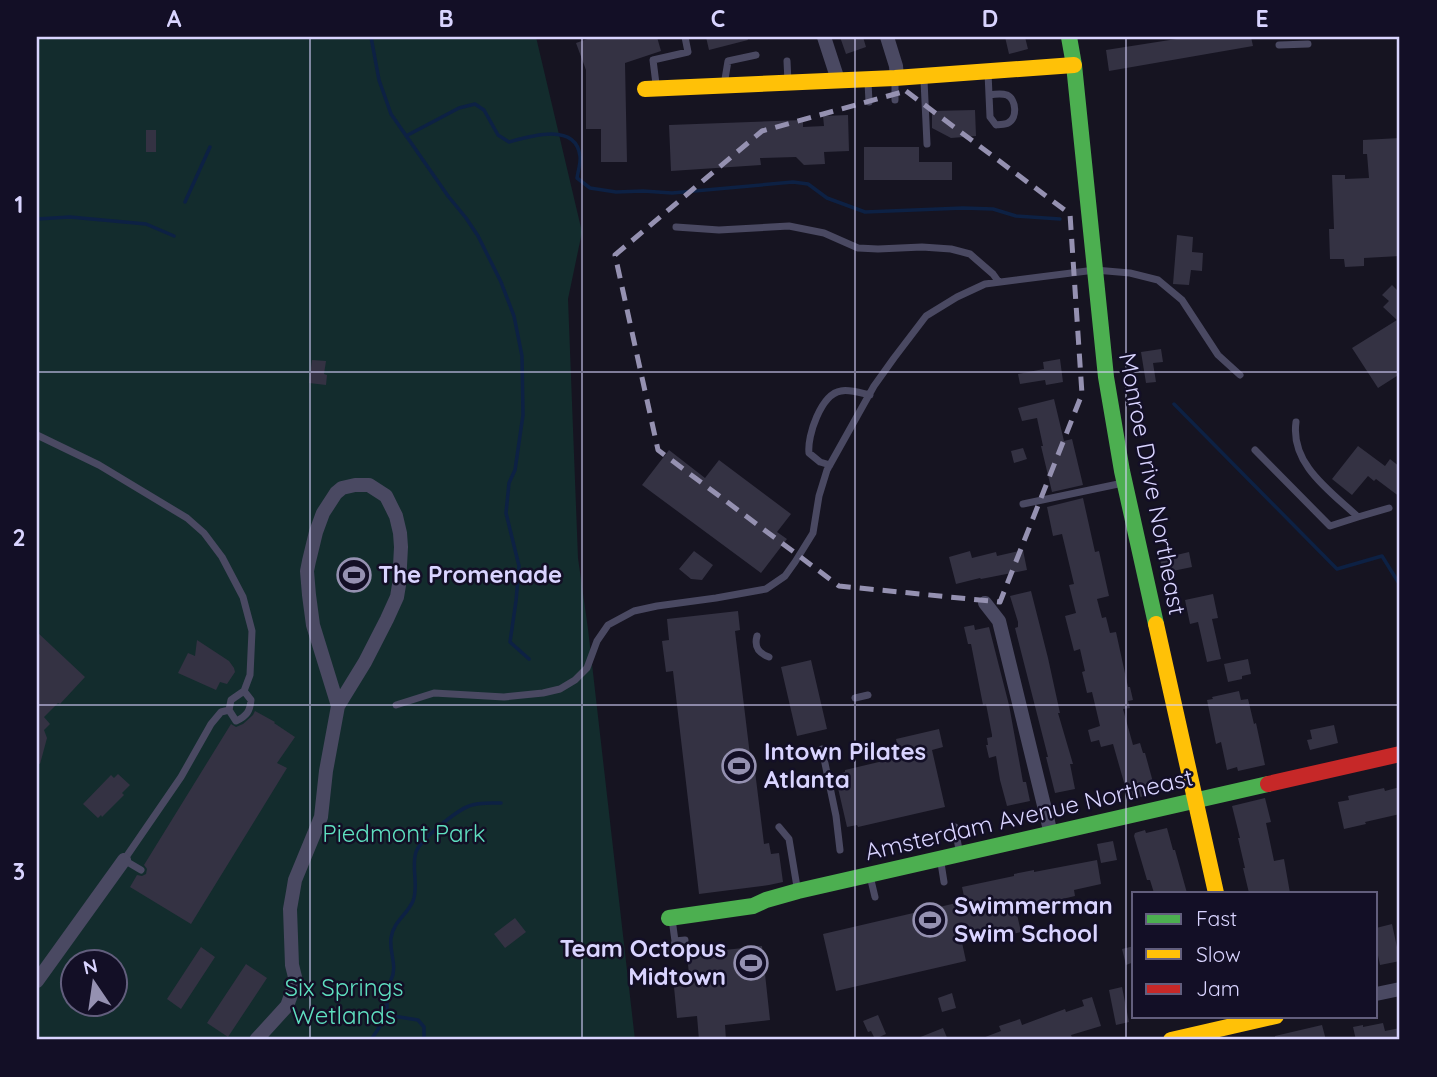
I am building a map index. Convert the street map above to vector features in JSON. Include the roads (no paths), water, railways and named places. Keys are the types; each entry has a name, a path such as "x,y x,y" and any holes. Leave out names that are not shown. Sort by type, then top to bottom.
{"street":[{"path":"824,37 838,80"},
{"path":"887,37 896,66 896,78"},
{"name":"Monroe Drive Northeast","path":"1069,37 1106,377 1124,483 1216,892"},
{"path":"651,89 704,91 788,82 896,78 1074,65"},
{"path":"256,1040 287,1006 296,981 292,965 290,909 295,880 321,817 338,706 365,662 397,597 401,547 396,516 386,496 369,485 342,488 336,493 323,513 309,561 308,583 313,625 338,706"},
{"path":"985,603 999,621 1051,834"},
{"name":"Amsterdam Avenue Northeast","path":"670,918 753,906 870,870 940,859 1400,754"},
{"path":"37,981 124,860"},
{"path":"1378,994 1400,989"},
{"path":"1171,1040 1245,1019 1250,1040"}],"lane":[{"path":"651,89 652,57 688,52 685,37"},
{"path":"1279,45 1308,44"},
{"path":"735,88 728,61 757,55"},
{"path":"787,61 788,82"},
{"path":"988,72 989,95 990,117 996,125 1012,120 1014,101 1009,95 989,95"},
{"path":"923,76 927,144"},
{"path":"895,100 896,78"},
{"path":"867,79 869,102"},
{"path":"676,227 719,230 789,226 824,233 858,248 951,249 970,254 998,281"},
{"path":"396,705 434,693 524,695 560,689 575,680 587,668 597,641 608,625 624,616 657,606 766,589 785,576 813,533 819,496 827,470 894,358 926,316 985,284 1095,270 1130,273 1158,280 1182,300 1219,355 1240,375"},
{"path":"830,465 820,463 809,453 808,444 816,418 830,395 842,390 870,395"},
{"path":"1296,422 1294,435 1299,452 1311,472 1358,517"},
{"path":"37,435 99,465 187,518 204,533 222,557 243,597 252,631 250,675 244,691 231,700 229,710 236,721 250,710 251,700 244,691"},
{"path":"1255,450 1330,526 1389,508"},
{"path":"1023,504 1124,483"},
{"path":"757,635 757,649 762,655 769,657"},
{"path":"855,698 868,695"},
{"path":"141,870 124,860 181,777 211,724 221,712 229,710"},
{"path":"822,749 841,850"},
{"path":"779,827 789,839 798,891"},
{"path":"955,827 960,854"},
{"path":"940,859 944,882"},
{"path":"870,870 875,897"},
{"path":"665,954 673,949 675,941 670,918"},
{"path":"675,941 685,940"}],"waterway":[{"path":"371,37 379,80 391,114 478,236 514,316 522,356 523,415 515,470 509,483 506,513 519,566 510,642 529,659"},
{"path":"406,136 459,108 475,104 484,110 498,135 509,142 551,134 570,139 577,145 580,156 577,178 590,188 616,192 672,193 793,182 808,184 827,198 865,212 993,209 1016,216 1060,219"},
{"path":"185,202 210,147"},
{"path":"37,219 70,217 146,224 174,236"},
{"path":"1174,404 1337,569 1382,556 1400,585"},
{"path":"391,980 394,970 391,938 394,927 413,901 414,864 419,847 439,826 463,809 476,804 501,803"},
{"path":"371,1040 387,1015 387,992"},
{"path":"387,1015 418,1020 424,1027 424,1037 420,1040"}],"place":[{"name":"The Promenade","path":"354,575"},
{"name":"Intown Pilates Atlanta","path":"739,766"},
{"name":"Swimmerman Swim School","path":"930,920"},
{"name":"Team Octopus Midtown","path":"751,963"}],"park label":[{"name":"Piedmont Park","path":"404,834"},
{"name":"Six Springs Wetlands","path":"344,1002"}]}
